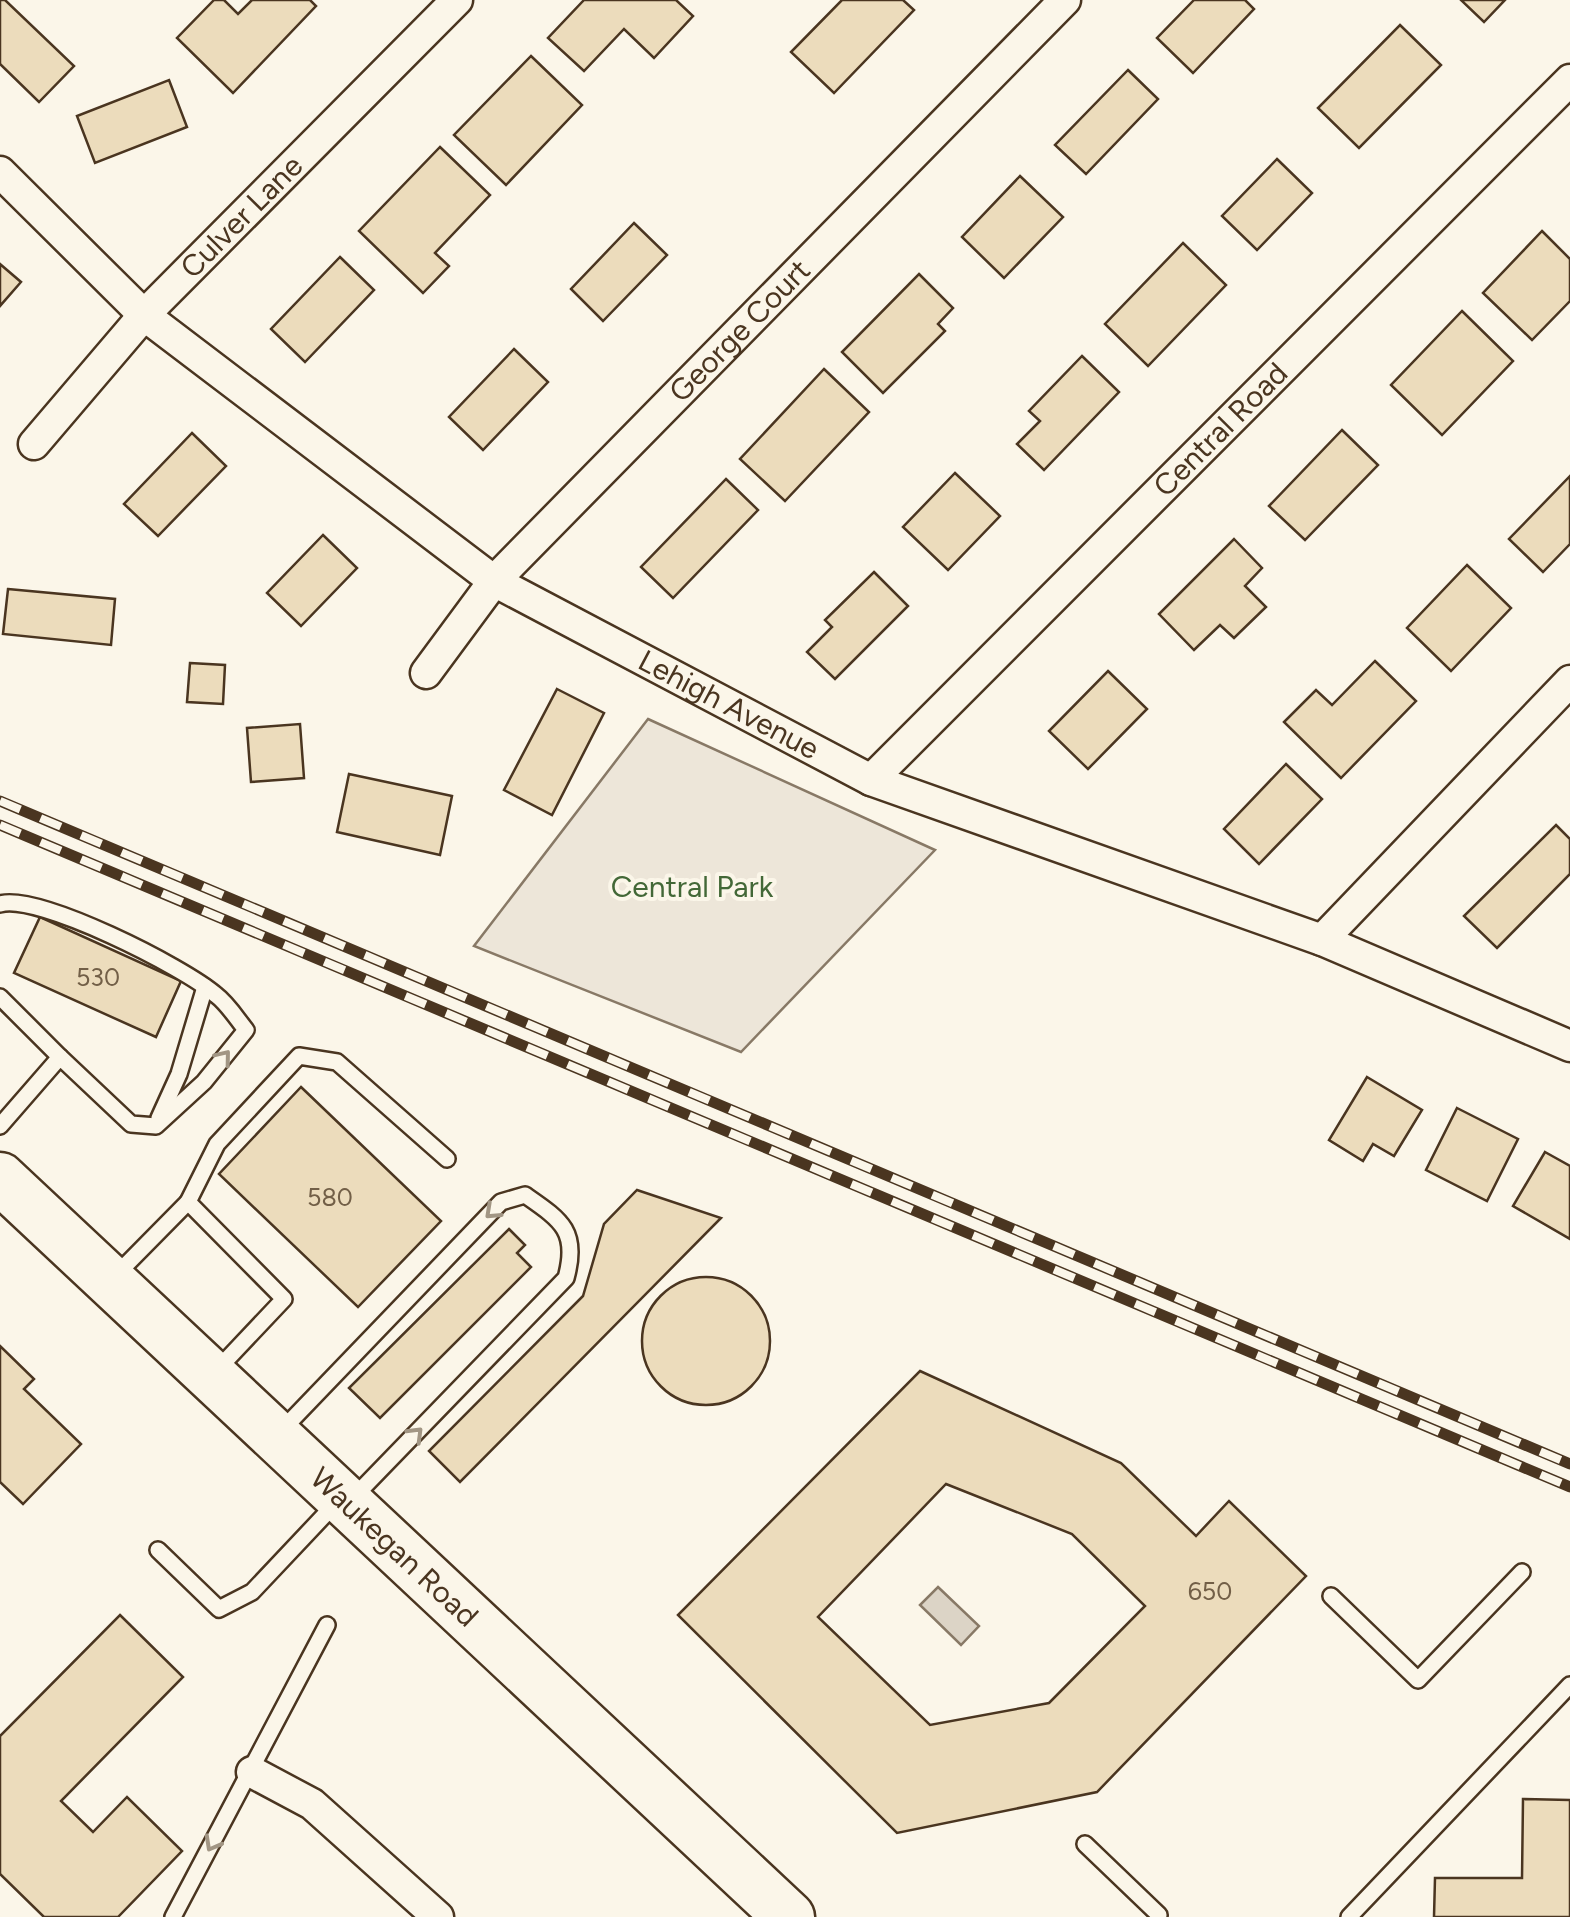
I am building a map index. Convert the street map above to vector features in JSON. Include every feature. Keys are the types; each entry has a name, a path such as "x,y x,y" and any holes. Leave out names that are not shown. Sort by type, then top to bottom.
{"main road":[{"name":"Waukegan Road","path":"0,1178 789,1917"}],"street":[{"name":"Culver Lane","path":"34,444 144,315 457,0"},
{"name":"George Court","path":"426,673 494,581 1065,0"},
{"name":"Central Road","path":"872,780 1570,80"},
{"name":"Lehigh Avenue","path":"0,172 144,315 494,581 872,780 1322,940 1570,1046"},
{"path":"1322,940 1570,681"},
{"path":"252,1772 312,1804 438,1917"}],"lane":[{"path":"0,904 16,899 94,927 204,987 246,1030 204,1082 156,1126 130,1124 0,998"},
{"path":"156,1126 179,1074 204,987"},
{"path":"110,1281 188,1202 218,1144 299,1056 337,1062 447,1159"},
{"path":"0,1126 60,1057"},
{"path":"158,1550 219,1609 252,1592 566,1278 572,1255 558,1218 525,1195 501,1202 276,1436"},
{"path":"188,1202 284,1299 211,1376"},
{"path":"1330,1596 1418,1680 1522,1572"},
{"path":"172,1917 327,1626"},
{"path":"1349,1917 1570,1685"},
{"path":"1085,1844 1159,1916"}],"green space":[{"name":"Central Park","path":"648,719 935,850 741,1052 474,946"}],"shaded area":[{"path":"938,1587 979,1626 961,1645 920,1605"}],"building":[{"path":"0,0 5,0 74,66 39,102 0,64"},
{"path":"214,0 224,0 238,14 252,0 310,0 316,6 233,93 177,38"},
{"path":"584,0 676,0 693,16 654,58 624,29 584,71 548,38"},
{"path":"842,0 903,0 914,10 834,93 791,52"},
{"path":"1194,0 1245,0 1254,9 1193,73 1157,38"},
{"path":"1461,0 1505,0 1484,22"},
{"path":"1400,25 1441,65 1359,148 1318,108"},
{"path":"531,56 582,105 506,185 454,135"},
{"path":"1128,70 1158,99 1086,174 1055,145"},
{"path":"169,80 187,127 95,163 77,116"},
{"path":"440,147 490,195 435,253 449,266 423,293 359,231"},
{"path":"1277,159 1312,193 1257,250 1222,216"},
{"path":"1020,176 1063,217 1004,278 962,237"},
{"path":"634,223 667,255 603,321 571,289"},
{"path":"1542,231 1570,259 1570,301 1532,340 1483,293"},
{"path":"1183,243 1226,285 1148,366 1105,324"},
{"path":"340,257 374,290 305,362 271,329"},
{"path":"0,264 21,282 0,306"},
{"path":"919,274 953,308 938,324 945,331 883,393 842,352"},
{"path":"1462,311 1513,361 1442,435 1391,385"},
{"path":"514,349 548,382 483,450 449,417"},
{"path":"1082,356 1119,392 1044,470 1017,444 1040,421 1029,411"},
{"path":"824,369 869,412 785,501 740,459"},
{"path":"1342,430 1378,465 1305,540 1269,506"},
{"path":"192,433 226,466 158,536 124,504"},
{"path":"955,473 1000,516 948,570 903,527"},
{"path":"1570,476 1570,544 1543,572 1509,539"},
{"path":"726,479 758,510 673,598 641,567"},
{"path":"323,535 357,568 301,626 267,593"},
{"path":"1234,539 1262,568 1245,586 1266,607 1234,638 1220,625 1194,650 1159,614"},
{"path":"1467,565 1511,608 1451,671 1407,628"},
{"path":"874,572 908,606 835,679 807,652 832,627 825,620"},
{"path":"8,589 115,599 111,645 3,634"},
{"path":"1375,661 1416,701 1341,778 1284,722 1316,690 1332,705"},
{"path":"190,663 225,665 223,704 187,702"},
{"path":"1108,671 1147,709 1088,769 1049,731"},
{"path":"557,689 604,713 552,815 504,790"},
{"path":"300,724 304,778 251,782 247,728"},
{"path":"1286,764 1322,799 1259,864 1224,829"},
{"path":"349,774 452,796 440,855 337,832"},
{"path":"1556,825 1570,839 1570,874 1497,948 1464,916"},
{"path":"40,917 181,981 156,1037 14,973"},
{"path":"1367,1077 1422,1110 1394,1156 1373,1144 1363,1161 1329,1140"},
{"path":"301,1087 441,1221 358,1307 219,1174"},
{"path":"1457,1108 1518,1139 1487,1201 1426,1170"},
{"path":"1545,1152 1570,1166 1570,1239 1513,1206"},
{"path":"637,1190 721,1218 460,1482 429,1451 583,1296 604,1224"},
{"path":"509,1229 525,1245 517,1253 531,1267 380,1418 349,1388"},
{"path":"706,1277 730,1282 751,1296 765,1317 770,1341 765,1365 751,1386 730,1400 706,1405 682,1400 661,1386 647,1365 642,1341 647,1317 661,1296 682,1282"},
{"path":"0,1346 34,1379 24,1389 81,1444 23,1504 0,1482"},
{"path":"920,1371 1121,1463 1196,1536 1229,1501 1306,1576 1097,1792 897,1833 678,1615","holes":["946,1484 1072,1534 1145,1606 1049,1703 930,1725 818,1617"]},
{"path":"120,1615 183,1677 61,1801 93,1832 127,1797 182,1851 118,1917 44,1917 0,1874 0,1736"},
{"path":"1523,1799 1570,1800 1570,1917 1434,1917 1435,1878 1522,1878"}],"railway":[{"path":"0,801 1570,1464"},
{"path":"0,825 1570,1487"}]}
